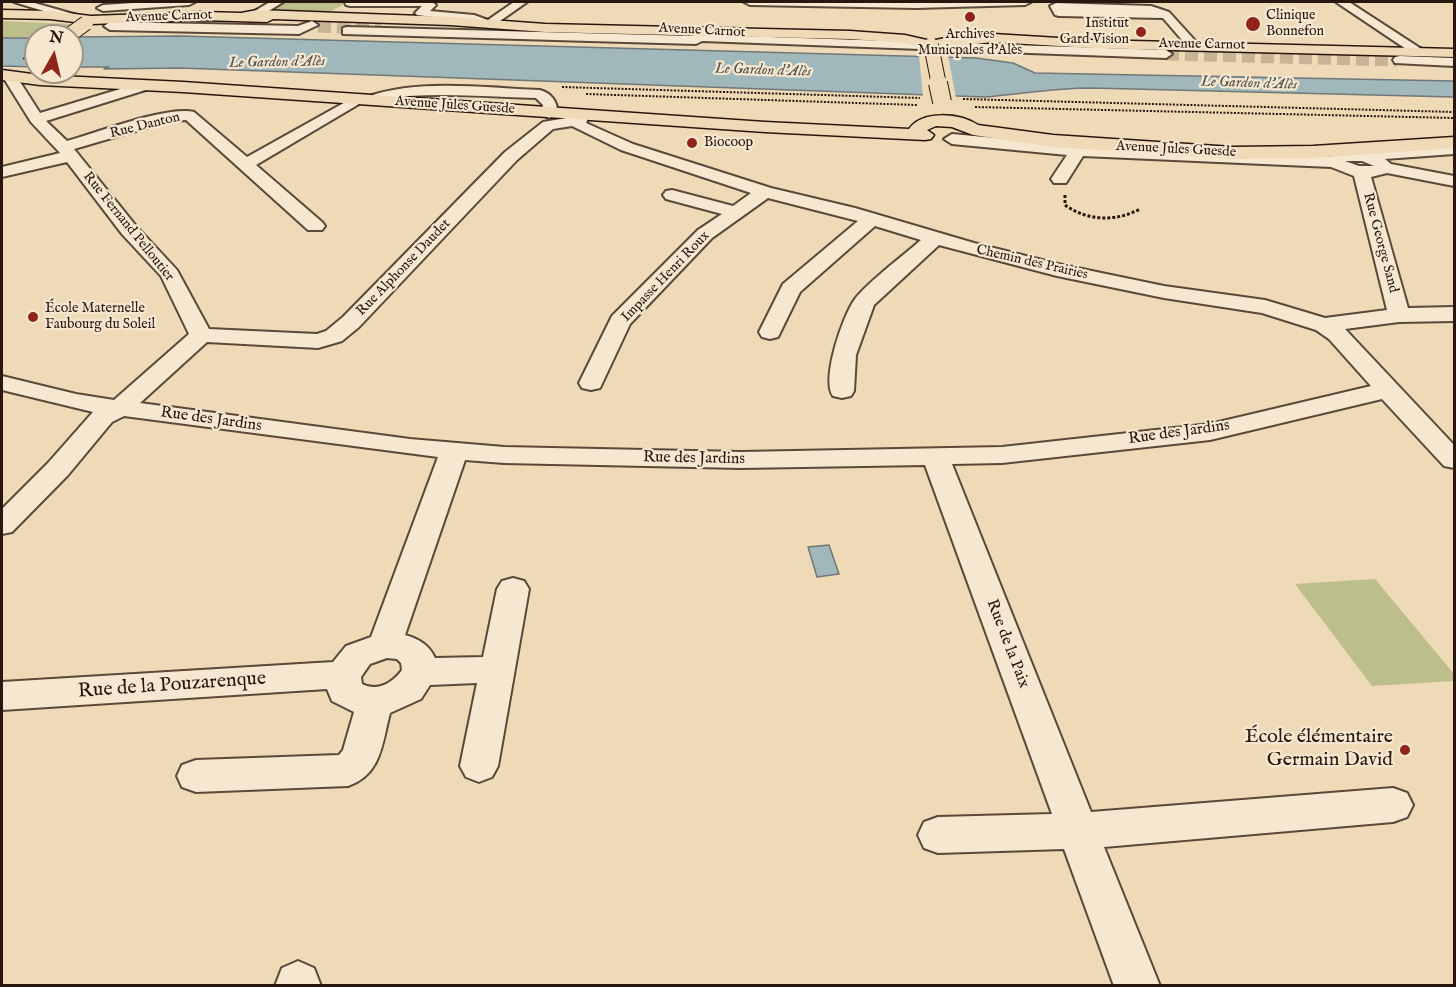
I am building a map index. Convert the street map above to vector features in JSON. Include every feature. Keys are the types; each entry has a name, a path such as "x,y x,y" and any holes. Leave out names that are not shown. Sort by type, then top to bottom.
{"main road":[{"name":"Avenue Carnot","path":"252,15 321,22 704,36 785,14 850,34 913,40 931,37 947,44 950,41 993,38 1171,49 1193,45 1369,51 1417,56 1455,53"},
{"name":"Avenue Carnot","path":"2,16 73,17 89,22 252,15 321,22"},
{"path":"84,25 89,22"},
{"path":"931,37 948,124"},
{"name":"Avenue Jules Guesde","path":"14,75 549,113 579,118 899,134 948,124 1004,136 1212,153 1341,156 1455,143"}],"street":[{"path":"20,2 73,17"},
{"path":"48,2 54,2"},
{"path":"89,22 106,5 189,2"},
{"path":"252,15 277,2"},
{"path":"321,22 350,29 347,31 492,29 521,2"},
{"path":"750,2 765,2 785,14 1025,2"},
{"path":"1342,2 1417,56"},
{"path":"110,26 299,30 340,15 354,3 430,5 424,13"},
{"path":"378,3 367,12 424,13 474,20 492,29"},
{"path":"392,13 407,3"},
{"path":"1166,15 1059,13 1056,6 1142,5 1166,15 1193,45"},
{"path":"704,36 1271,51"},
{"path":"1397,60 1417,56 1455,62"},
{"path":"14,75 59,96 90,103"},
{"name":"Rue Fernand Pelloutier","path":"14,75 36,119 67,151 129,230 170,274 201,335"},
{"path":"36,119 147,85"},
{"path":"245,165 364,99"},
{"name":"Rue Danton","path":"67,151 169,117 189,115 315,226"},
{"name":"Chemin des Prairies","path":"579,118 580,126 627,147 765,192 1057,270 1164,292 1265,307 1324,325 1337,334 1455,460"},
{"name":"Rue Alphonse Daudet","path":"201,335 318,341 334,336 351,322 511,156 548,125 579,118"},
{"path":"948,124 1085,152 1210,159 1341,156 1348,169 1395,153 1455,149"},
{"path":"2,172 67,151"},
{"path":"1060,178 1085,152"},
{"path":"1365,165 1377,172 1385,168 1455,181"},
{"name":"Rue George Sand","path":"1365,165 1399,315"},
{"name":"Impasse Henri Roux","path":"591,382 620,321 705,234 765,192"},
{"path":"672,195 736,212"},
{"path":"770,332 791,289 872,219"},
{"path":"842,391 844,355 864,302 935,238"},
{"path":"1324,325 1399,315 1455,314"},
{"path":"2,525 58,469 103,417 120,408 201,335"},
{"name":"Rue des Jardins","path":"2,383 76,402 454,451 504,455 741,460 1002,455 1210,432 1387,390"},
{"path":"385,645 454,451"},
{"name":"Rue de la Paix","path":"935,456 1080,831 1137,986"},
{"path":"479,766 513,589"},
{"path":"385,645 405,647 418,657 420,672 408,689 386,700 362,701 345,691 343,675 358,655 385,645"},
{"path":"420,672 498,669"},
{"name":"Rue de la Pouzarenque","path":"2,696 343,675"},
{"path":"196,776 348,770 360,757 375,700"},
{"path":"938,835 1080,831 1393,805"}],"path":[{"path":"559,87 894,98 948,124"},
{"path":"576,93 874,104 948,124 1455,118"},
{"path":"855,96 854,98 894,100 894,98"},
{"path":"874,99 874,104"},
{"path":"961,99 1455,112"},
{"path":"1085,152 1067,188 1065,205 1081,214 1106,217 1131,215 1140,209"}],"green space":[{"path":"280,2 348,2 325,14 312,16 264,10"},
{"path":"2,21 71,24 24,24 24,37 2,38"},
{"path":"1375,579 1454,674 1454,681 1372,686 1295,584"}],"water":[{"name":"Le Gardon d'Alès","path":"179,36 976,58 1013,63 1035,73 1454,81 1454,97 1091,88 985,97 180,68 104,69 109,67 84,67 84,37"},
{"path":"2,38 24,38 24,67 2,66"},
{"path":"829,545 839,574 817,577 808,547"}],"pier":[{"path":"919,55 948,55 956,98 923,97"}],"tunnel":[{"path":"318,26 381,29"},
{"path":"1166,54 1397,60"}],"place":[{"name":"Archives Municpales d'Alès","path":"970,17"},
{"name":"Clinique Bonnefon","path":"1253,24"},
{"name":"Institut Gard Vision","path":"1141,32"},
{"name":"Biocoop","path":"692,143"},
{"name":"École Maternelle Faubourg du Soleil","path":"33,317"},
{"name":"École élémentaire Germain David","path":"1405,750"}]}
